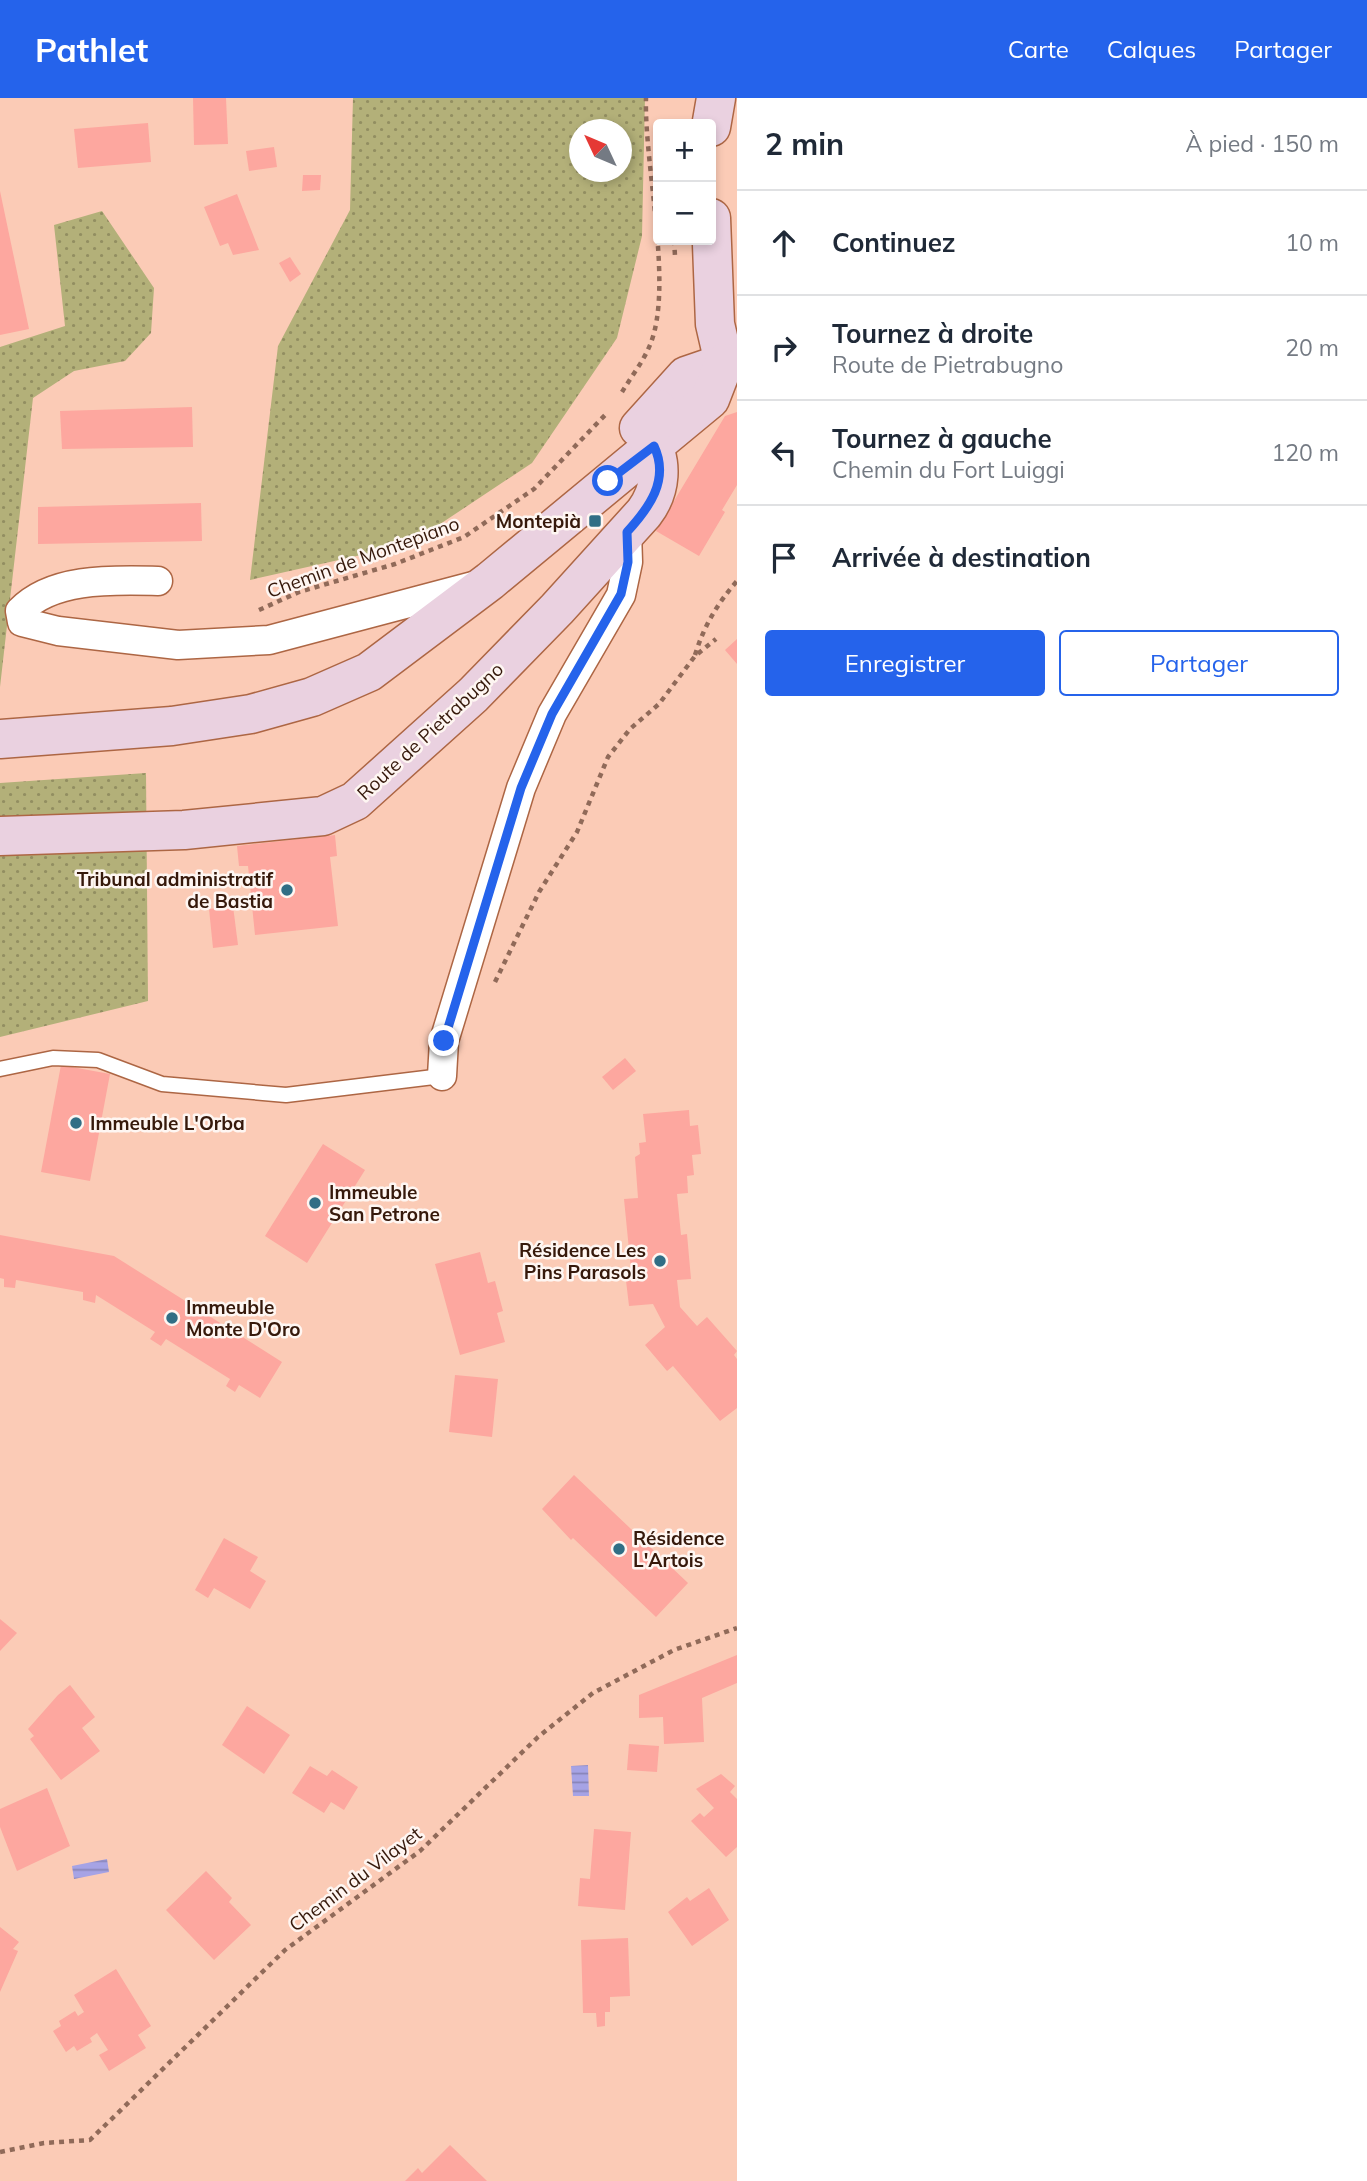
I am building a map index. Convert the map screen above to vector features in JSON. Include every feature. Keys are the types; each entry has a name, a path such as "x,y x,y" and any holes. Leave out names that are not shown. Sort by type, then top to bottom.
{"main road":[{"path":"712,119 716,98"},
{"path":"712,245 715,324 730,365"},
{"path":"551,528 597,469 686,376 730,365"},
{"path":"0,739 172,726 251,714 312,697 369,672 490,581 710,399 730,365"},
{"name":"Route de Pietrabugno","path":"0,836 184,830 323,816 355,802 473,695 655,499 658,481 657,454 648,438 657,409"}],"street":[{"path":"442,1076 444,1041 521,788 552,714 621,594 628,562 627,532"},
{"path":"158,581 110,580 60,588 30,601 20,611 22,622 58,631 178,645 269,640 381,613 490,581"},
{"path":"381,613 404,647"}],"lane":[{"path":"0,1069 52,1058 98,1060 162,1084 286,1095 442,1076"}],"path":[{"path":"621,394 650,345 658,312 657,246 645,134 646,98"},
{"name":"Chemin de Montepiano","path":"231,643 259,610 299,592 395,564 464,537 534,489 615,404"},
{"path":"695,656 702,631 722,598 737,581"},
{"path":"492,989 539,892 577,832 608,757 631,729 659,704 695,656 716,639"},
{"name":"Chemin du Vilayet","path":"0,2152 44,2143 90,2140 285,1950 419,1851 538,1737 593,1693 674,1650 737,1628"}],"shaded area":[{"path":"353,98 645,98 642,236 617,338 532,463 410,544 250,580 278,346 350,210"},
{"path":"102,211 154,288 151,333 125,361 74,371 33,398 0,687 0,347 65,326 54,225"},
{"path":"146,773 148,1001 0,1037 0,783"},
{"path":"588,1765 589,1796 573,1796 571,1766"},
{"path":"107,1859 109,1872 74,1879 72,1866"}],"building":[{"path":"193,98 226,98 228,144 194,145"},
{"path":"148,123 151,162 78,168 74,129"},
{"path":"274,147 277,167 249,171 246,151"},
{"path":"303,175 321,175 320,190 302,191"},
{"path":"0,191 29,329 0,335"},
{"path":"237,194 259,250 233,255 228,243 220,246 204,207"},
{"path":"290,257 301,274 290,282 279,263"},
{"path":"192,407 193,447 62,449 60,411"},
{"path":"737,412 737,485 722,510 725,512 699,556 656,531 725,416"},
{"path":"201,503 202,541 38,544 38,507"},
{"path":"737,639 737,664 725,650"},
{"path":"335,835 337,856 330,857 338,926 255,935 248,866 239,866 237,846"},
{"path":"233,906 238,945 213,948 209,909"},
{"path":"625,1058 636,1071 613,1090 602,1077"},
{"name":"Immeuble L'Orba","path":"61,1065 110,1074 90,1181 41,1172"},
{"name":"Résidence Les Pins Parasols","path":"689,1110 690,1126 698,1125 701,1154 692,1155 694,1175 687,1176 688,1193 677,1194 681,1235 687,1234 691,1279 677,1280 680,1307 697,1326 707,1317 737,1351 734,1355 737,1359 737,1408 720,1421 673,1366 667,1371 645,1345 665,1327 653,1304 629,1306 625,1272 631,1270 624,1199 638,1198 635,1157 640,1154 639,1143 646,1142 643,1114"},
{"name":"Immeuble San Petrone","path":"323,1144 365,1170 307,1263 265,1236"},
{"name":"Immeuble Monte D'Oro","path":"0,1235 114,1256 282,1362 260,1398 239,1385 235,1392 226,1386 230,1379 166,1339 161,1346 150,1339 155,1332 96,1295 95,1303 83,1300 83,1292 16,1280 15,1288 4,1287 4,1279 0,1278"},
{"path":"480,1252 488,1283 495,1281 503,1311 497,1313 505,1342 460,1355 435,1264"},
{"path":"455,1375 498,1379 492,1437 449,1432"},
{"name":"Résidence L'Artois","path":"574,1475 688,1583 656,1617 573,1538 571,1540 542,1509"},
{"path":"224,1538 258,1557 250,1571 266,1581 250,1609 214,1588 208,1598 195,1590"},
{"path":"0,1619 17,1633 0,1651"},
{"path":"737,1655 737,1683 702,1698 704,1742 664,1744 663,1717 639,1718 639,1695"},
{"path":"70,1685 95,1717 82,1728 100,1751 61,1780 30,1739 34,1736 28,1729"},
{"path":"247,1706 290,1735 264,1774 222,1745"},
{"path":"629,1744 659,1746 657,1772 627,1770"},
{"path":"310,1766 327,1776 332,1770 358,1787 344,1810 331,1802 324,1813 292,1793"},
{"path":"721,1774 735,1786 730,1792 737,1799 737,1847 726,1857 691,1821 700,1813 704,1817 714,1808 696,1789"},
{"path":"47,1788 70,1846 17,1871 0,1827 0,1809"},
{"path":"594,1829 631,1832 625,1910 578,1906 580,1878 590,1879"},
{"path":"206,1871 232,1898 229,1902 251,1925 214,1960 166,1910"},
{"path":"709,1888 729,1920 692,1946 668,1912 687,1897 690,1901"},
{"path":"0,1927 19,1942 13,1949 18,1951 0,1992"},
{"path":"628,1938 630,1996 610,1997 610,2012 605,2012 605,2026 597,2027 596,2013 583,2013 581,1940"},
{"path":"116,1969 151,2026 138,2035 146,2048 109,2071 99,2055 108,2050 97,2033 90,2038 92,2042 77,2051 74,2046 66,2052 53,2031 61,2026 59,2021 75,2011 78,2016 84,2012 74,1995"},
{"path":"450,2145 487,2181 405,2181 418,2168 422,2173"}],"place":[{"name":"Montepià","path":"595,521"},
{"name":"Tribunal administratif de Bastia","path":"287,890"},
{"name":"Immeuble L'Orba","path":"76,1123"},
{"name":"Immeuble San Petrone","path":"315,1203"},
{"name":"Résidence Les Pins Parasols","path":"660,1261"},
{"name":"Immeuble Monte D'Oro","path":"172,1318"},
{"name":"Résidence L'Artois","path":"619,1549"}],"route":[{"path":"444,1041 521,788 552,714 621,594 628,562 627,532 655,499 658,481 654,446 608,481"}]}
